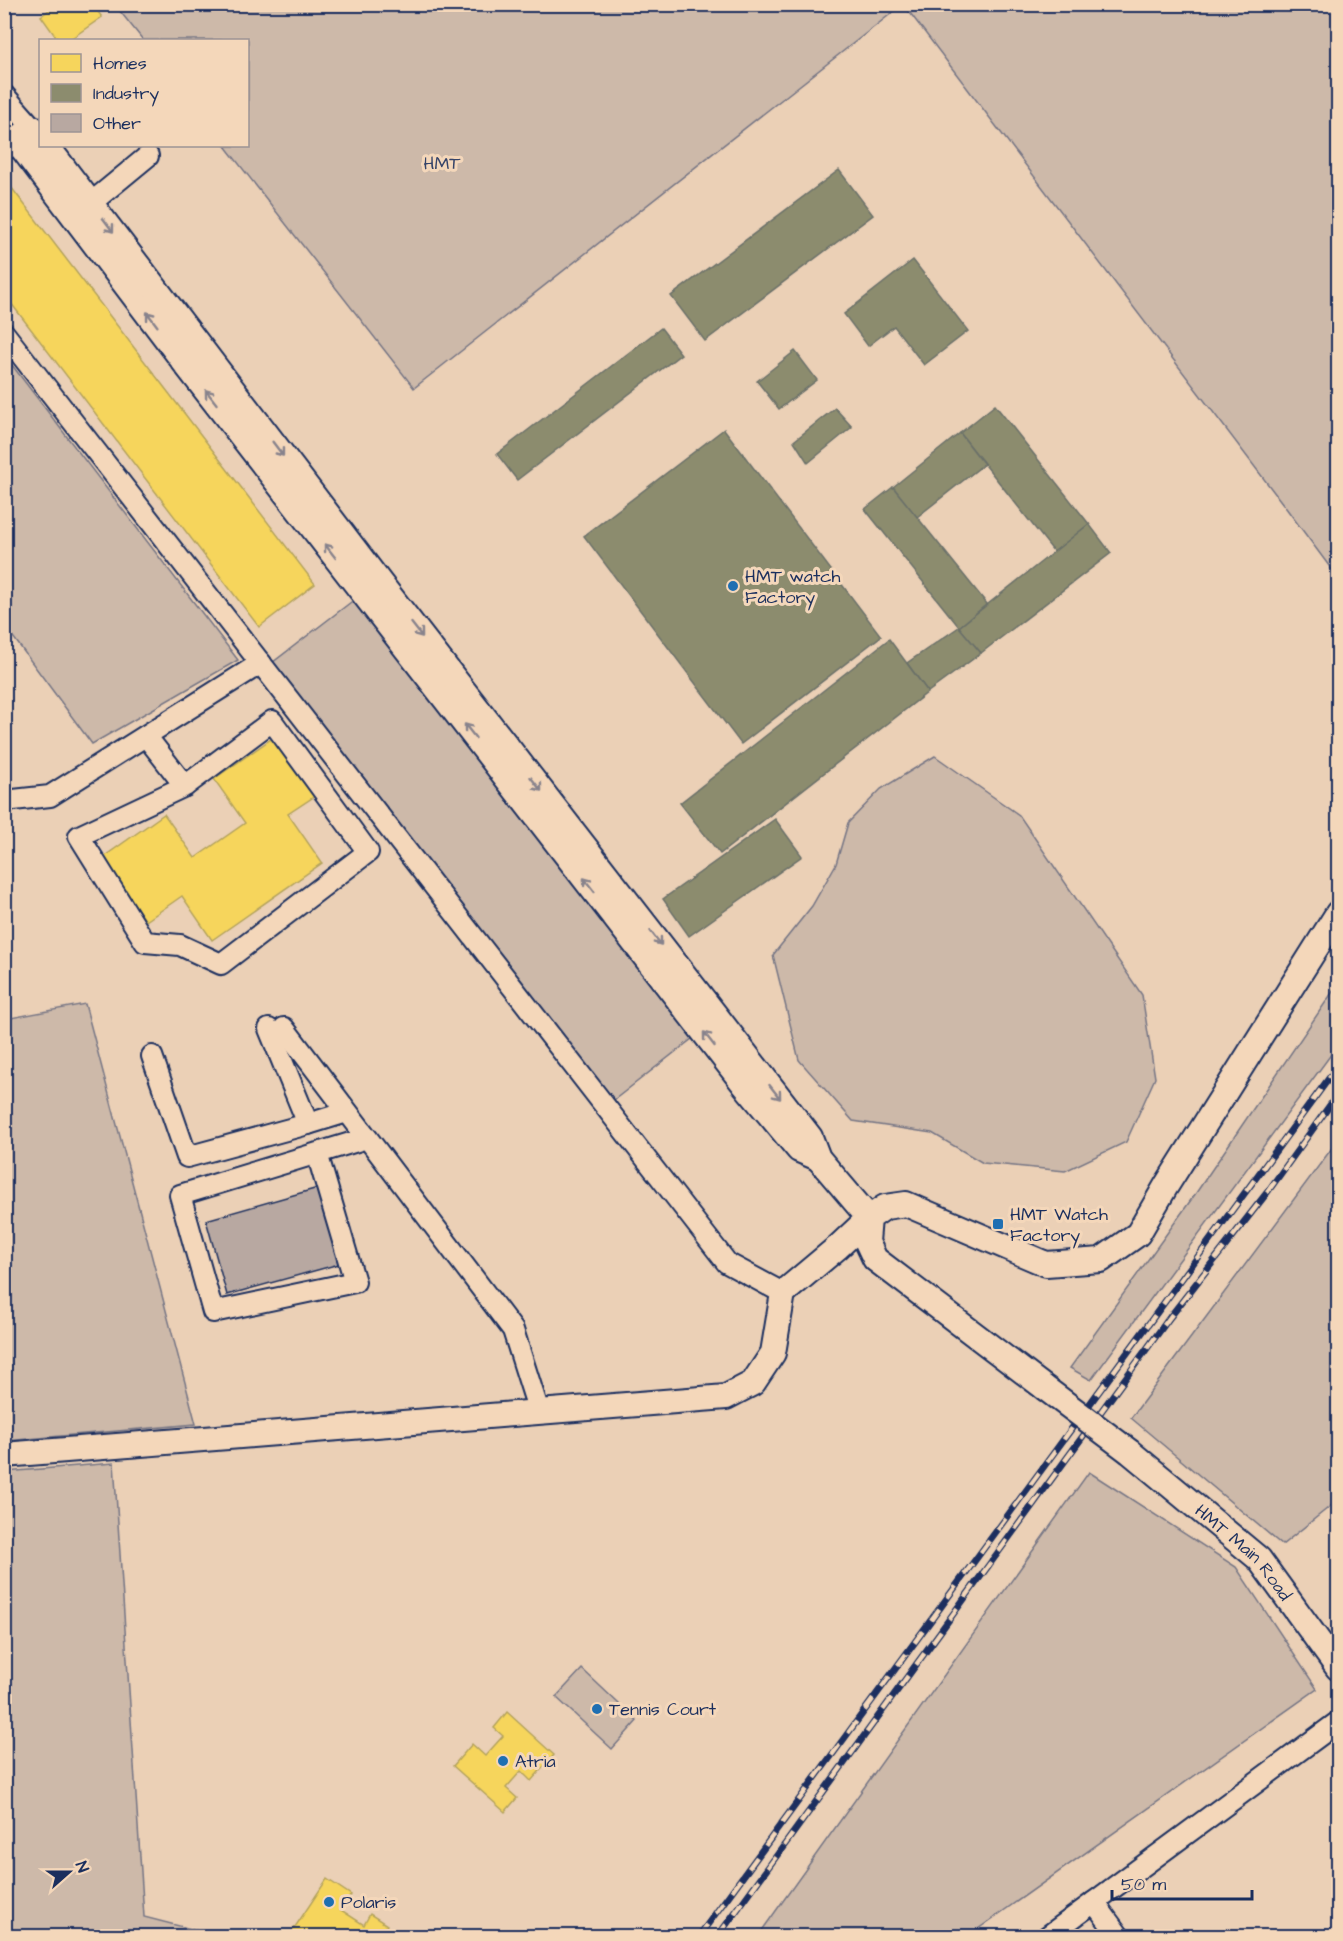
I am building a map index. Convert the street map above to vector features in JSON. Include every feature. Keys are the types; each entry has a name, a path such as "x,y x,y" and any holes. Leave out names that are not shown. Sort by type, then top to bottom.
{"street":[{"path":"4,95 28,140 196,359 381,584 810,1137 818,1158 868,1218"},
{"path":"28,140 91,203 196,359"},
{"path":"91,203 148,156"},
{"path":"4,333 727,1263 783,1293"},
{"path":"4,801 50,796 261,663"},
{"path":"272,721 368,852 221,964 180,945 145,942 78,836 184,786 272,721"},
{"path":"146,736 184,786"},
{"path":"4,1455 726,1397 753,1383 773,1353 783,1293 838,1247 868,1218 885,1207 906,1204 1046,1264 1101,1260 1138,1234 1338,913"},
{"path":"308,1124 276,1029 347,1112 513,1330 539,1412"},
{"path":"152,1056 187,1157 347,1112"},
{"path":"317,1153 355,1281 213,1312 180,1195 317,1153 367,1138"},
{"name":"HMT Main Road","path":"868,1218 867,1242 875,1259 1130,1452 1260,1559 1338,1668"},
{"path":"1048,1936 1338,1722"},
{"path":"1094,1902 1119,1936"}],"green space":[{"name":"HMT","path":"115,5 902,5 414,388 226,147 249,147 249,39 142,39"},
{"path":"904,5 1338,5 1338,578 1283,504"},
{"path":"5,356 238,660 92,744 5,626"},
{"path":"355,599 693,1038 610,1103 272,663"},
{"path":"935,756 1019,815 1142,995 1155,1078 1126,1142 1065,1171 983,1163 932,1133 853,1121 799,1060 773,955 812,906 836,864 848,823 881,789"},
{"path":"1338,984 1338,1045 1091,1380 1070,1368 1196,1193"},
{"path":"85,1004 196,1424 5,1441 5,1019"},
{"path":"1332,1148 1338,1156 1338,1500 1282,1545 1131,1418"},
{"path":"114,1463 144,1917 218,1936 5,1936 5,1472"},
{"path":"1089,1472 1236,1567 1317,1689 968,1936 758,1936"},
{"name":"Tennis Court","path":"582,1669 637,1721 612,1749 556,1697"}],"building: Homes":[{"path":"57,4 92,4 102,17 70,39 57,39 41,16"},
{"path":"11,187 315,584 259,627 4,294 4,192"},
{"path":"274,737 315,796 288,814 322,863 212,940 182,896 146,921 102,858 164,814 195,858 245,823 214,779"},
{"name":"Atria","path":"507,1712 554,1755 531,1781 521,1771 506,1788 517,1798 505,1812 453,1766 472,1744 485,1756 503,1736 494,1728"},
{"name":"Polaris","path":"327,1879 351,1895 341,1910 364,1925 370,1914 387,1925 380,1936 289,1936"}],"building: Industry":[{"path":"839,170 873,215 705,341 671,296"},
{"path":"913,260 968,331 924,365 894,326 868,346 844,314"},
{"path":"661,328 681,354 517,480 497,454"},
{"path":"795,351 817,380 779,409 757,381"},
{"path":"995,405 1089,524 1054,552 960,433"},
{"path":"835,408 852,427 808,463 794,441"},
{"name":"HMT watch Factory","path":"724,429 881,636 741,744 584,536"},
{"path":"960,433 984,464 917,517 893,487"},
{"path":"893,487 987,604 959,627 865,509"},
{"path":"1089,524 1111,553 981,653 959,627"},
{"path":"959,627 981,653 928,692 907,663"},
{"path":"889,639 928,692 720,854 680,803"},
{"path":"775,819 802,856 689,936 663,899"}],"building: Other":[{"path":"318,1188 339,1264 227,1295 206,1220"}],"railway":[{"path":"699,1936 1338,1066"},
{"path":"718,1936 1170,1317 1266,1194 1338,1094"}],"place":[{"name":"HMT watch Factory","path":"733,586"},
{"name":"HMT Watch Factory","path":"998,1224"},
{"name":"Tennis Court","path":"597,1709"},
{"name":"Atria","path":"503,1761"},
{"name":"Polaris","path":"329,1902"}]}
